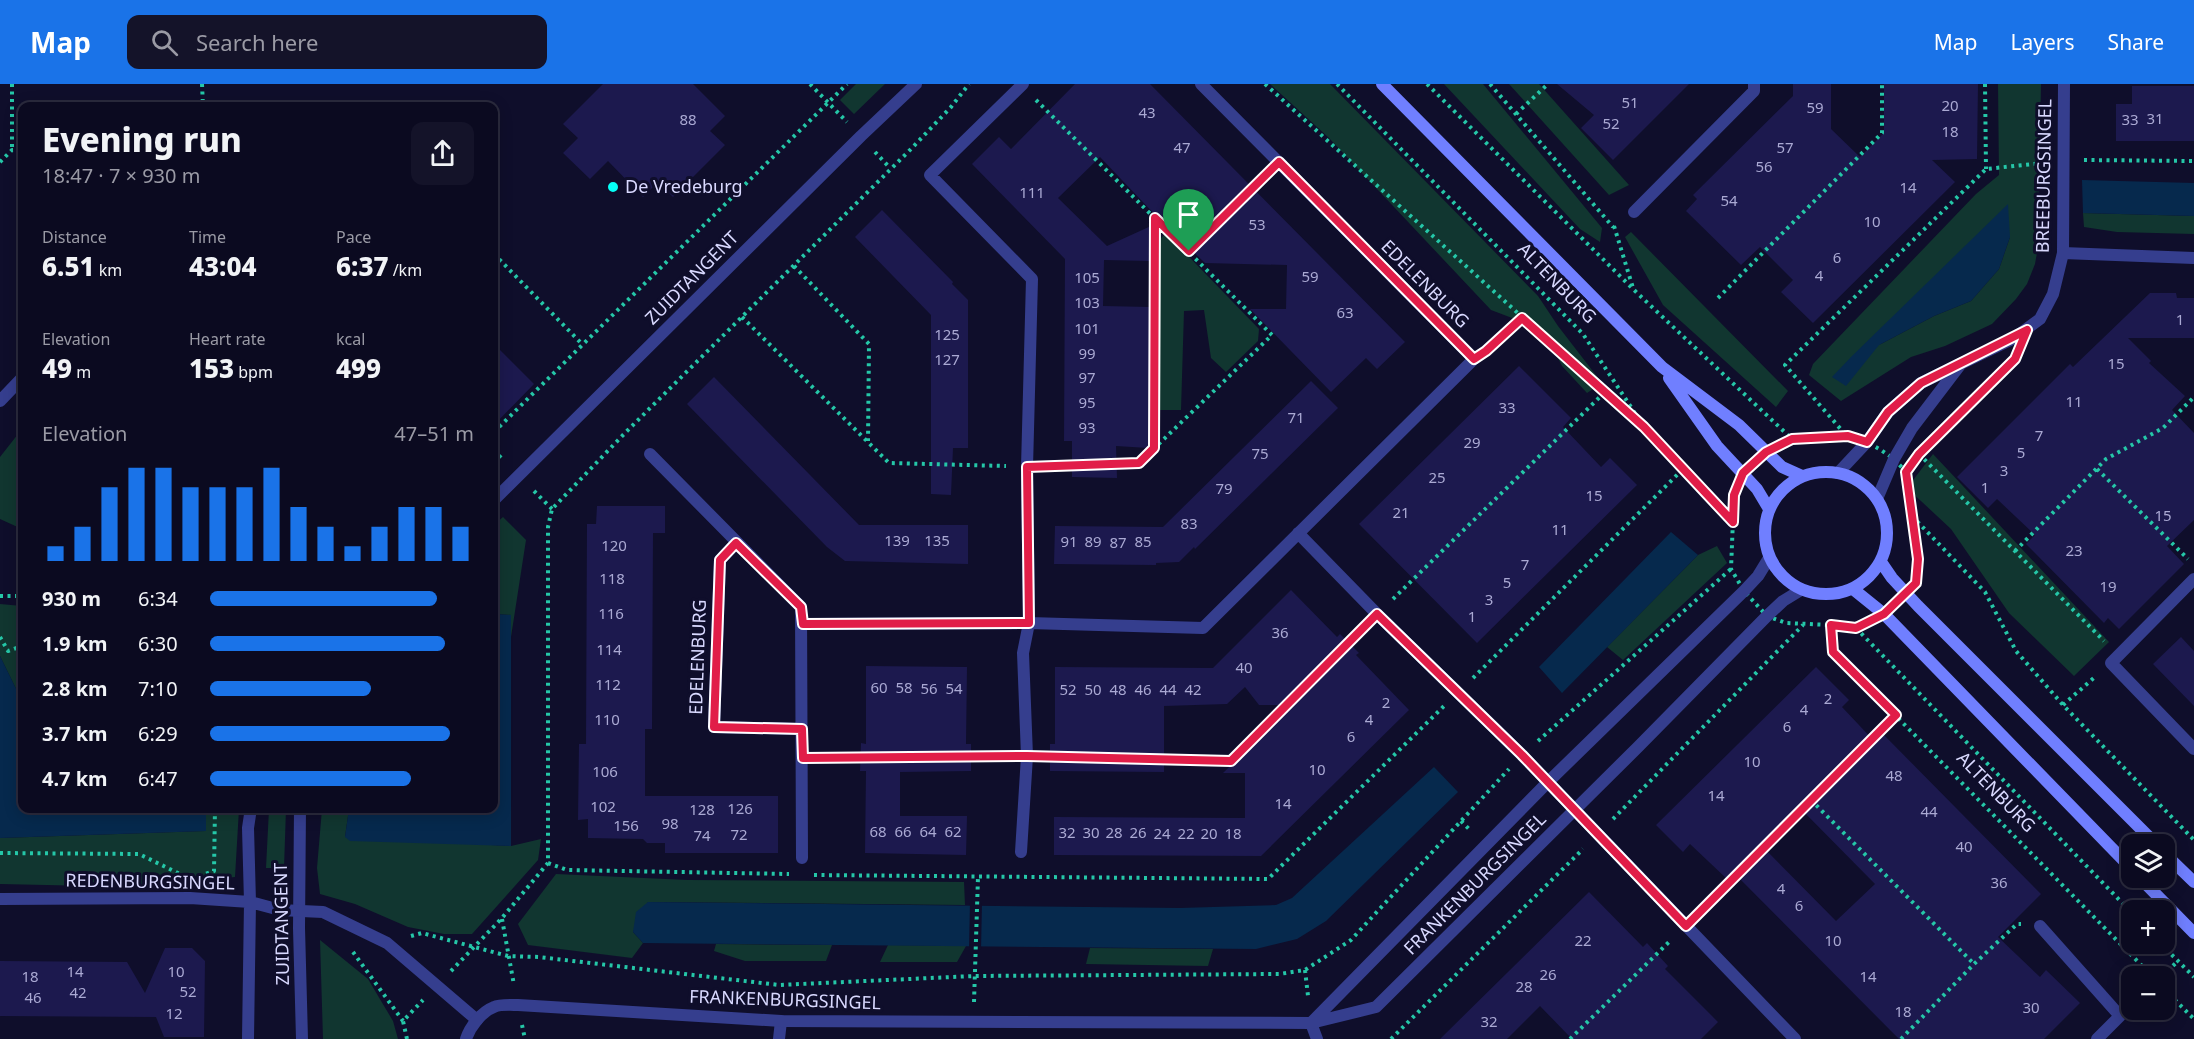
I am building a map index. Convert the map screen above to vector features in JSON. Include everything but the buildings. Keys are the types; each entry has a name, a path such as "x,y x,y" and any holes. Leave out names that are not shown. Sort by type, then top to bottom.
{"main road":[{"name":"ALTENBURG","path":"1382,84 1662,368 1739,425 1782,467 1802,476"},
{"name":"ALTENBURG","path":"1662,368 1717,446 1757,489 1769,509"},
{"path":"1815,473 1838,473 1861,483 1877,499 1883,510 1887,543 1881,562 1853,589 1835,595 1816,594 1801,590 1785,580 1769,558 1764,535 1769,509 1781,491 1802,476 1815,473"},
{"path":"1881,562 1905,593 2146,834"},
{"path":"1853,589 1884,614 2121,858"},
{"path":"2175,864 2194,882"},
{"path":"2150,888 2194,933"}],"street":[{"name":"ZUIDTANGENT","path":"498,496 916,84"},
{"name":"EDELENBURG","path":"1201,84 1474,359"},
{"path":"1634,212 1754,91 1754,84"},
{"name":"BREEBURGSINGEL","path":"1838,473 1867,442 1888,412 1921,383 2027,330 2040,319 2053,294 2063,253 2064,84"},
{"path":"1021,852 1027,756 1023,653 1029,623 1027,467 1032,279 930,175 1022,85"},
{"path":"2063,253 2194,258"},
{"path":"803,624 1029,623 1203,628 1474,359"},
{"name":"BREEBURGSINGEL","path":"1877,499 1894,459 1912,428 1963,362"},
{"path":"0,401 18,382"},
{"path":"650,454 801,607 803,624 802,858"},
{"path":"1298,533 1575,810 1795,1039"},
{"name":"EDELENBURG","path":"736,543 720,560 714,727 802,729"},
{"name":"FRANKENBURGSINGEL","path":"1311,1023 1547,783 1744,591 1758,576 1769,558"},
{"path":"2194,579 2115,659 2194,749"},
{"name":"FRANKENBURGSINGEL","path":"477,1020 494,1006 518,1005 781,1021 1311,1023 1376,1006 1767,616 1783,601 1801,590"},
{"path":"248,1039 250,902 248,828 250,813"},
{"name":"ZUIDTANGENT","path":"300,813 299,910 302,1039"},
{"name":"REDENBURGSINGEL","path":"0,899 190,898 250,902 280,910 299,910"},
{"path":"299,910 323,912 387,943 477,1020 466,1039"},
{"path":"2040,926 2120,1016 2097,1039"},
{"path":"779,1039 781,1021"},
{"path":"1311,1023 1317,1039"}],"path":[{"path":"0,162 12,150 12,84"},
{"path":"202,84 202,102"},
{"path":"498,428 848,84"},
{"path":"1266,84 1644,427"},
{"name":"ALTENBURG","path":"1337,84 1583,334 1644,427 1733,522"},
{"path":"1427,84 1634,290 1792,439"},
{"path":"1490,84 1613,227 1634,290"},
{"path":"1516,114 1548,84"},
{"path":"1718,298 1882,133 1882,84"},
{"path":"1985,84 1986,169"},
{"path":"742,317 889,463 1027,467 1139,463 1272,335 1022,85"},
{"path":"882,159 884,149"},
{"path":"12,150 18,150"},
{"path":"1848,436 1785,366 1986,169 2063,160 2194,161"},
{"path":"1189,251 1279,162"},
{"path":"1613,227 1634,212"},
{"path":"1154,448 1155,218"},
{"path":"498,258 583,345"},
{"path":"794,266 869,344 868,442"},
{"path":"1474,359 1522,318"},
{"path":"1933,440 2015,359 2027,330"},
{"path":"803,758 1027,756 1231,761 1377,614 1605,392"},
{"path":"2015,551 2106,459 2163,429 2194,397"},
{"path":"1848,436 1867,442 1894,459 1906,472 1918,559 1916,583 1884,614 1856,628 1786,624 1767,616 1744,591 1731,569 1734,495 1743,473 1766,452 1792,439 1848,436"},
{"path":"1906,472 1926,447"},
{"path":"1919,454 2015,551 2115,659 2063,705"},
{"path":"805,874 1268,879 1458,694 1683,469"},
{"path":"2097,469 2194,566"},
{"path":"1912,516 1985,592 2016,651 2063,705 2194,840"},
{"path":"1590,697 1731,569"},
{"path":"0,596 18,596"},
{"name":"ALTENBURG","path":"1831,625 1833,652 2142,966"},
{"name":"ALTENBURG","path":"1856,628 2121,902"},
{"path":"0,637 8,651 18,647"},
{"path":"1570,1039 1896,715"},
{"path":"1811,800 1974,964"},
{"path":"0,853 139,854 191,879 214,871 215,813"},
{"path":"387,943 422,933 508,956 539,957 779,985 974,976 1279,974 1305,970 1351,940 1461,821"},
{"path":"548,863 567,870 793,874"},
{"path":"975,962 978,877"},
{"path":"502,918 525,1039"},
{"path":"1901,1039 1974,964 2017,924 2040,926"},
{"path":"345,948 353,952 403,1021"},
{"path":"2171,954 2194,977"},
{"path":"2173,966 2178,961"},
{"path":"2175,1000 2194,1019"}],"green space":[{"path":"856,84 885,84 854,114 840,100"},
{"path":"1270,84 1330,84 1538,296 1602,383 1587,393 1562,366 1544,330 1491,310 1329,138"},
{"path":"1444,84 1483,84 1602,228 1600,242 1580,229"},
{"path":"1509,84 1539,84 1629,185 1609,195"},
{"path":"1998,84 2041,84 2038,247 2035,264 2027,284 2016,299 1992,324 1945,346 1911,357 1841,401 1809,375 1813,364 1976,194 1999,175","holes":["2010,237 1999,269 1971,301 1934,316 1879,345"]},
{"path":"2083,213 2194,216 2194,234 2117,232 2084,227"},
{"path":"1631,232 1788,391 1776,407 1663,305 1625,237"},
{"path":"1166,233 1259,329 1258,341 1226,372 1211,358 1204,310 1184,311 1181,410 1158,410 1160,239"},
{"path":"18,434 18,527 0,519 0,457"},
{"path":"1933,454 2109,642 2074,676 2009,613 1951,529 1907,488"},
{"path":"503,517 526,540 511,637 511,615 498,614 498,521"},
{"path":"1717,546 1727,563 1623,660 1607,647 1698,555"},
{"path":"0,604 18,606 18,693 0,656"},
{"path":"206,813 239,813 235,877 138,887 0,884 0,838 205,831"},
{"path":"269,813 286,813 284,868 266,868"},
{"path":"322,813 348,813 345,837 511,846 541,839 538,860 472,934 444,934 408,927 355,904 320,894 317,868"},
{"path":"556,874 688,880 964,882 965,905 648,902 633,932 643,943 632,958 528,945 518,924"},
{"path":"320,940 368,979 393,1021 398,1039 323,1039"},
{"path":"716,944 832,945 826,961 745,961 714,951"},
{"path":"888,945 966,946 957,962 880,962"},
{"path":"1090,948 1213,949 1208,966 1086,964"}],"water":[{"path":"2082,180 2194,183 2194,216 2083,213"},
{"path":"2008,204 2010,237 1999,269 1971,301 1934,316 1879,345 1846,386 1832,377 1851,357"},
{"path":"1671,532 1698,555 1562,693 1539,667"},
{"path":"498,614 511,615 511,846 350,841 345,837 348,813 498,813"},
{"path":"0,656 18,693 18,813 206,813 206,831 0,838"},
{"path":"1434,767 1458,792 1326,921 1297,939 1256,949 643,943 633,932 636,912 648,902 1180,908 1276,905 1292,898"}],"pier":[{"path":"970,902 982,902 981,950 969,949"}],"place":[{"name":"De Vredeburg","path":"613,187"}],"route":[{"path":"1279,162 1474,359 1522,318 1644,427 1733,522 1734,495 1743,473 1766,452 1792,439 1807,440 1848,436 1867,442 1888,412 1921,383 2027,330 2015,359 1919,454 1906,472 1918,559 1916,583 1884,614 1856,628 1831,625 1833,652 1896,715 1686,926 1522,755 1377,614 1231,761 1027,756 803,758 802,729 714,727 720,560 736,543 801,607 803,624 1029,623 1027,467 1139,463 1154,448 1155,218 1189,251 1279,162"}]}
